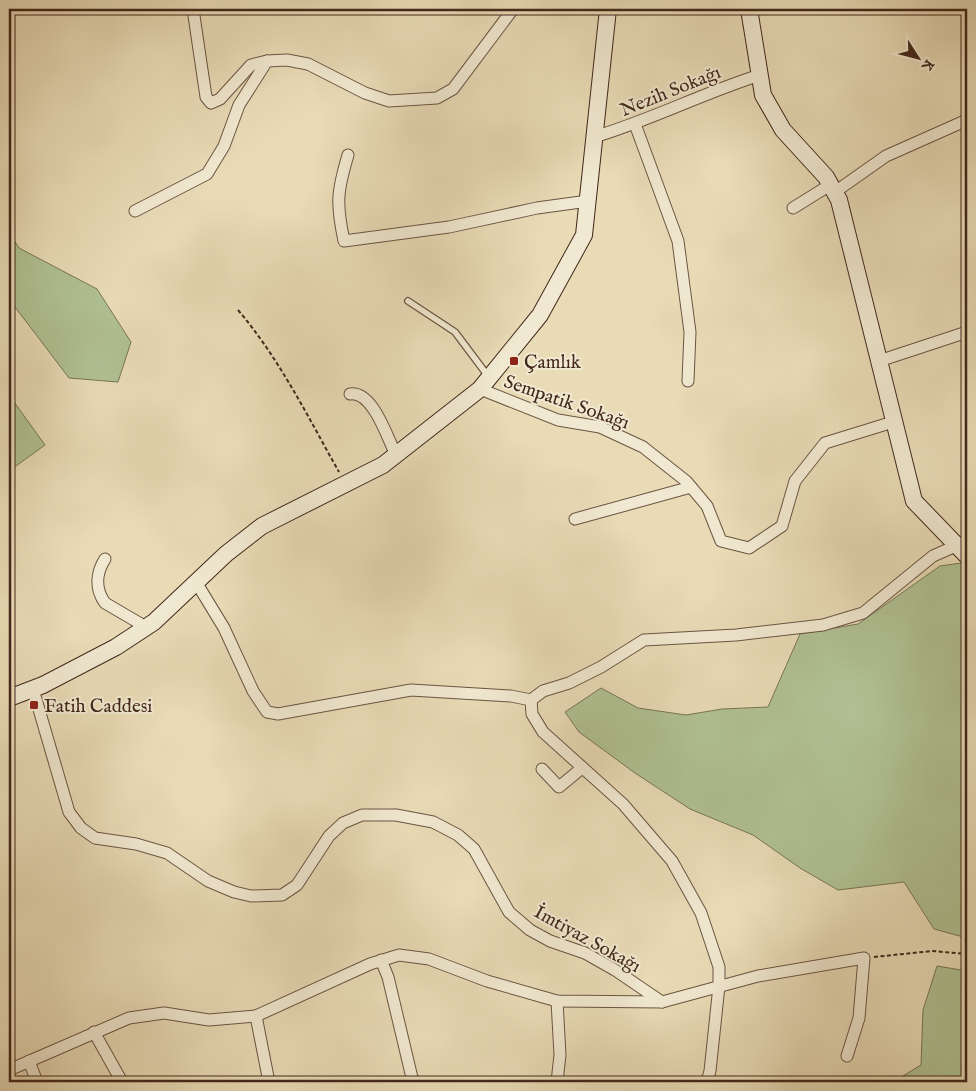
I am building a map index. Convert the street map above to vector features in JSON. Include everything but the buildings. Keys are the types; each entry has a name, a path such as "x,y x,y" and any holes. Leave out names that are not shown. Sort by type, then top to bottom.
{"street":[{"path":"193,9 206,97 211,103 220,99 251,65 268,61 287,60 308,64 364,92 389,101 437,98 453,89 513,9"},
{"path":"9,698 34,689 116,647 146,627 226,554 262,526 383,465 485,383 540,315 565,274 584,235 608,9"},
{"path":"749,9 763,95 783,130 826,177 832,188 852,246 893,422 914,501 964,547"},
{"path":"135,210 207,174 224,146 239,105 268,61"},
{"name":"Nezih Sokağı","path":"594,138 635,124 713,90 760,75"},
{"path":"793,208 832,188 886,156 967,120"},
{"path":"635,124 678,241 690,332 688,381"},
{"path":"348,155 338,189 338,212 344,241 449,227 537,208 588,201"},
{"path":"879,361 967,332"},
{"name":"Sempatik Sokağı","path":"485,383 558,420 600,427 643,447 691,487 707,506 721,541 749,548 782,526 794,481 825,443 893,422"},
{"path":"350,394 357,393 364,396 371,403 396,455"},
{"path":"575,519 691,487"},
{"path":"196,582 224,628 253,691 267,712 278,714 411,690 510,696 531,700 543,691 569,684 601,667 644,640 736,635 823,625 863,613 933,556 964,547"},
{"path":"106,559 101,566 97,586 101,598 105,603 146,627"},
{"name":"İmtiyaz Sokağı","path":"34,689 69,812 81,828 95,838 136,844 167,853 208,881 234,892 251,896 282,895 297,885 329,836 343,823 362,815 396,815 433,822 458,835 474,848 509,912 530,930 550,941 592,957 662,1002"},
{"path":"531,700 532,714 543,732 623,804 672,861 701,913 719,967 720,986 710,1072 707,1082"},
{"path":"542,769 560,787 582,768"},
{"path":"9,1070 129,1018 164,1014 209,1020 256,1016 381,960 399,955 429,959 487,981 556,1001 662,1002 758,976 864,958 859,1018 847,1056"},
{"path":"381,960 388,977 413,1082"},
{"path":"556,1001 560,1056 557,1082"},
{"path":"256,1016 270,1082"},
{"path":"94,1032 122,1082"},
{"path":"29,1061 37,1082"}],"lane":[{"path":"408,301 455,332 485,383"}],"path":[{"path":"238,310 255,330 280,369 345,483"},
{"path":"864,958 932,951 967,954"}],"green space":[{"path":"9,232 19,248 97,289 131,342 118,382 69,378 9,299"},
{"path":"9,395 45,445 9,471"},
{"path":"961,563 967,575 967,938 934,929 904,882 838,890 800,868 753,835 690,809 635,773 579,732 565,712 601,688 638,708 686,715 722,709 768,707 800,634 858,624 940,566"},
{"path":"937,966 967,971 967,1082 893,1082 921,1065 923,1010"}],"place":[{"name":"Çamlık","path":"514,361"},
{"name":"Fatih Caddesi","path":"34,705"}]}
